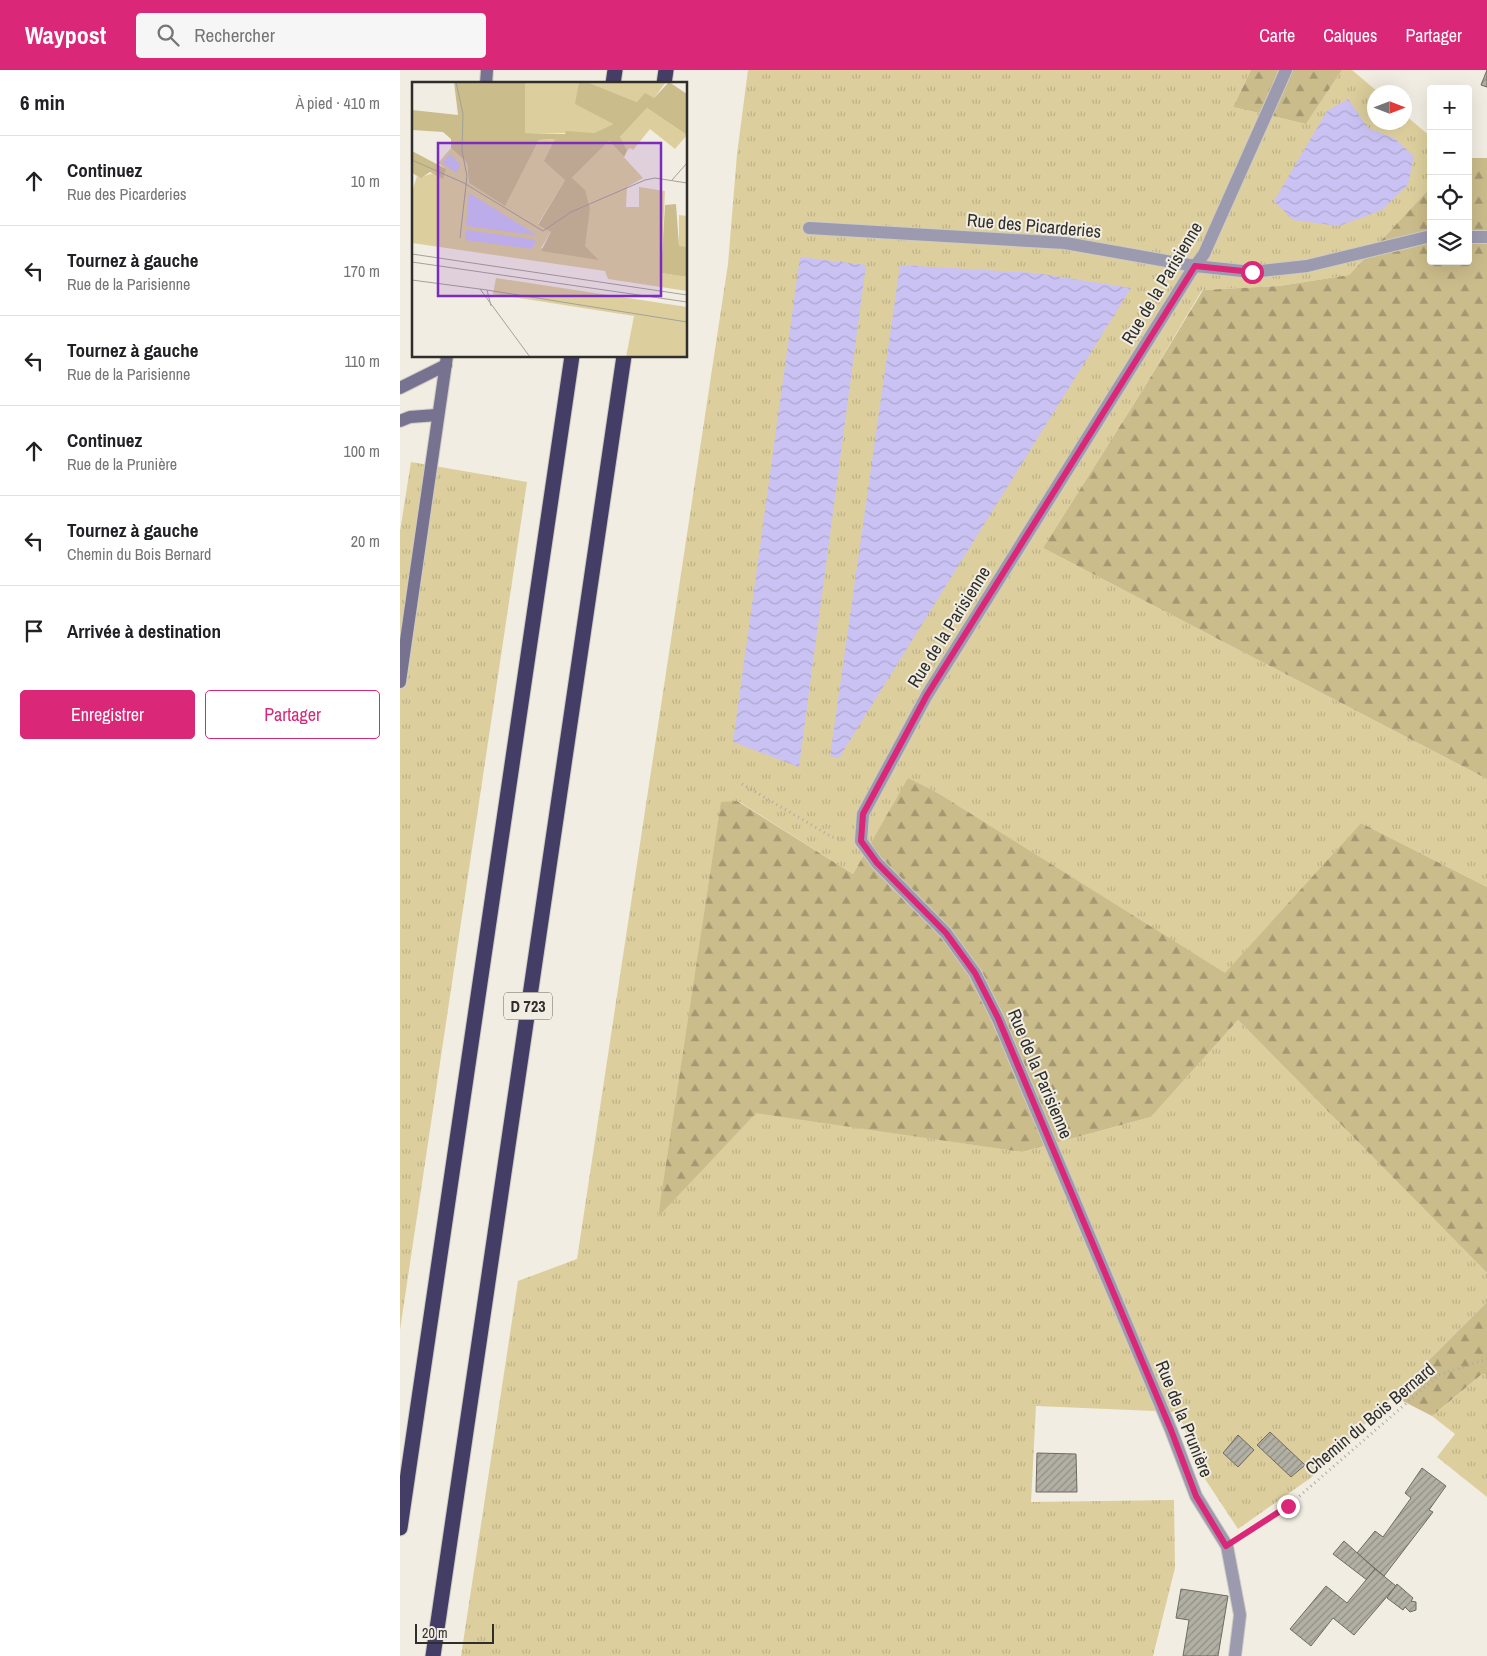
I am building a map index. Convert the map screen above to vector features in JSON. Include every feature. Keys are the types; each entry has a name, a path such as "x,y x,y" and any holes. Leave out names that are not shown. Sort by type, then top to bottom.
{"highway":[{"name":"D 723","path":"400,1528 572,358"},
{"name":"D 723","path":"433,1656 624,358"}],"street":[{"name":"Rue de la Parisienne","path":"1074,1199 998,1018 975,973 946,933 877,863 861,841 863,814 927,695 1204,254 1286,70"},
{"name":"Rue des Picarderies","path":"809,228 1065,243 1195,266 1252,272 1307,266 1427,237"},
{"path":"1472,236 1487,237"},
{"path":"400,388 446,361"},
{"path":"400,682 446,361"},
{"path":"400,421 410,417 437,415"},
{"name":"Rue de la Prunière","path":"1074,1199 1196,1496 1226,1546 1240,1615 1235,1656"}],"path":[{"path":"742,784 832,837 861,841"},
{"name":"Chemin du Bois Bernard","path":"1226,1546 1288,1506 1439,1375 1487,1359"}],"green space":[{"path":"748,70 1251,70 1233,107 1306,124 1342,70 1352,70 1370,85 1367,85 1367,130 1412,130 1412,121 1427,134 1427,191 1349,275 1279,286 1202,290 1142,391 1043,548 1487,779 1487,887 1361,823 1225,974 938,793 908,779 853,874 738,801 658,1216 756,1112 1022,1152 1151,1117 1238,1020 1487,1273 1487,1302 1312,1477 1238,1529 1201,1473 1178,1412 1036,1406 1031,1502 1174,1500 1175,1568 1153,1656 461,1656 518,1281 577,1259 728,264 737,154"},
{"path":"1251,70 1342,70 1306,124 1233,107"},
{"path":"1472,158 1487,158 1487,779 1043,548 1203,290 1279,286 1349,275 1427,191 1427,265 1472,265"},
{"path":"411,462 527,482 400,1330 400,531"},
{"path":"908,778 938,793 1225,973 1361,823 1487,887 1487,1273 1238,1020 1151,1117 1022,1152 756,1113 658,1217 721,802 737,801 853,874"},
{"path":"1487,1302 1487,1374 1482,1374 1432,1416 1393,1396"},
{"path":"1482,1374 1487,1374 1487,1497 1437,1457 1455,1434 1432,1416"}],"water":[{"path":"1348,99 1367,127 1367,130 1373,130 1394,138 1414,156 1408,185 1382,210 1339,226 1293,220 1274,201 1327,111"},
{"path":"800,257 866,265 799,767 733,742"},
{"path":"900,265 1036,273 1131,288 839,758 830,756"}],"building":[{"path":"1487,70 1487,87 1481,85"},
{"path":"1270,1432 1305,1465 1291,1477 1257,1445"},
{"path":"1238,1435 1254,1450 1238,1467 1223,1453"},
{"path":"1037,1453 1076,1454 1077,1492 1036,1492"},
{"path":"1422,1468 1446,1486 1429,1510 1433,1512 1384,1576 1357,1553 1375,1531 1383,1537 1411,1498 1405,1493"},
{"path":"1344,1541 1375,1569 1367,1580 1333,1554"},
{"path":"1375,1569 1396,1586 1354,1635 1333,1618 1311,1646 1290,1629 1326,1586 1347,1603"},
{"path":"1397,1584 1413,1598 1411,1601 1416,1602 1416,1610 1410,1612 1405,1607 1403,1610 1387,1598"},
{"path":"1181,1589 1228,1596 1218,1656 1183,1656 1189,1620 1176,1618"}],"route":[{"path":"1252,272 1195,266 927,695 863,814 861,841 877,863 946,933 975,973 998,1018 1171,1430 1196,1496 1226,1546 1288,1506"}]}
